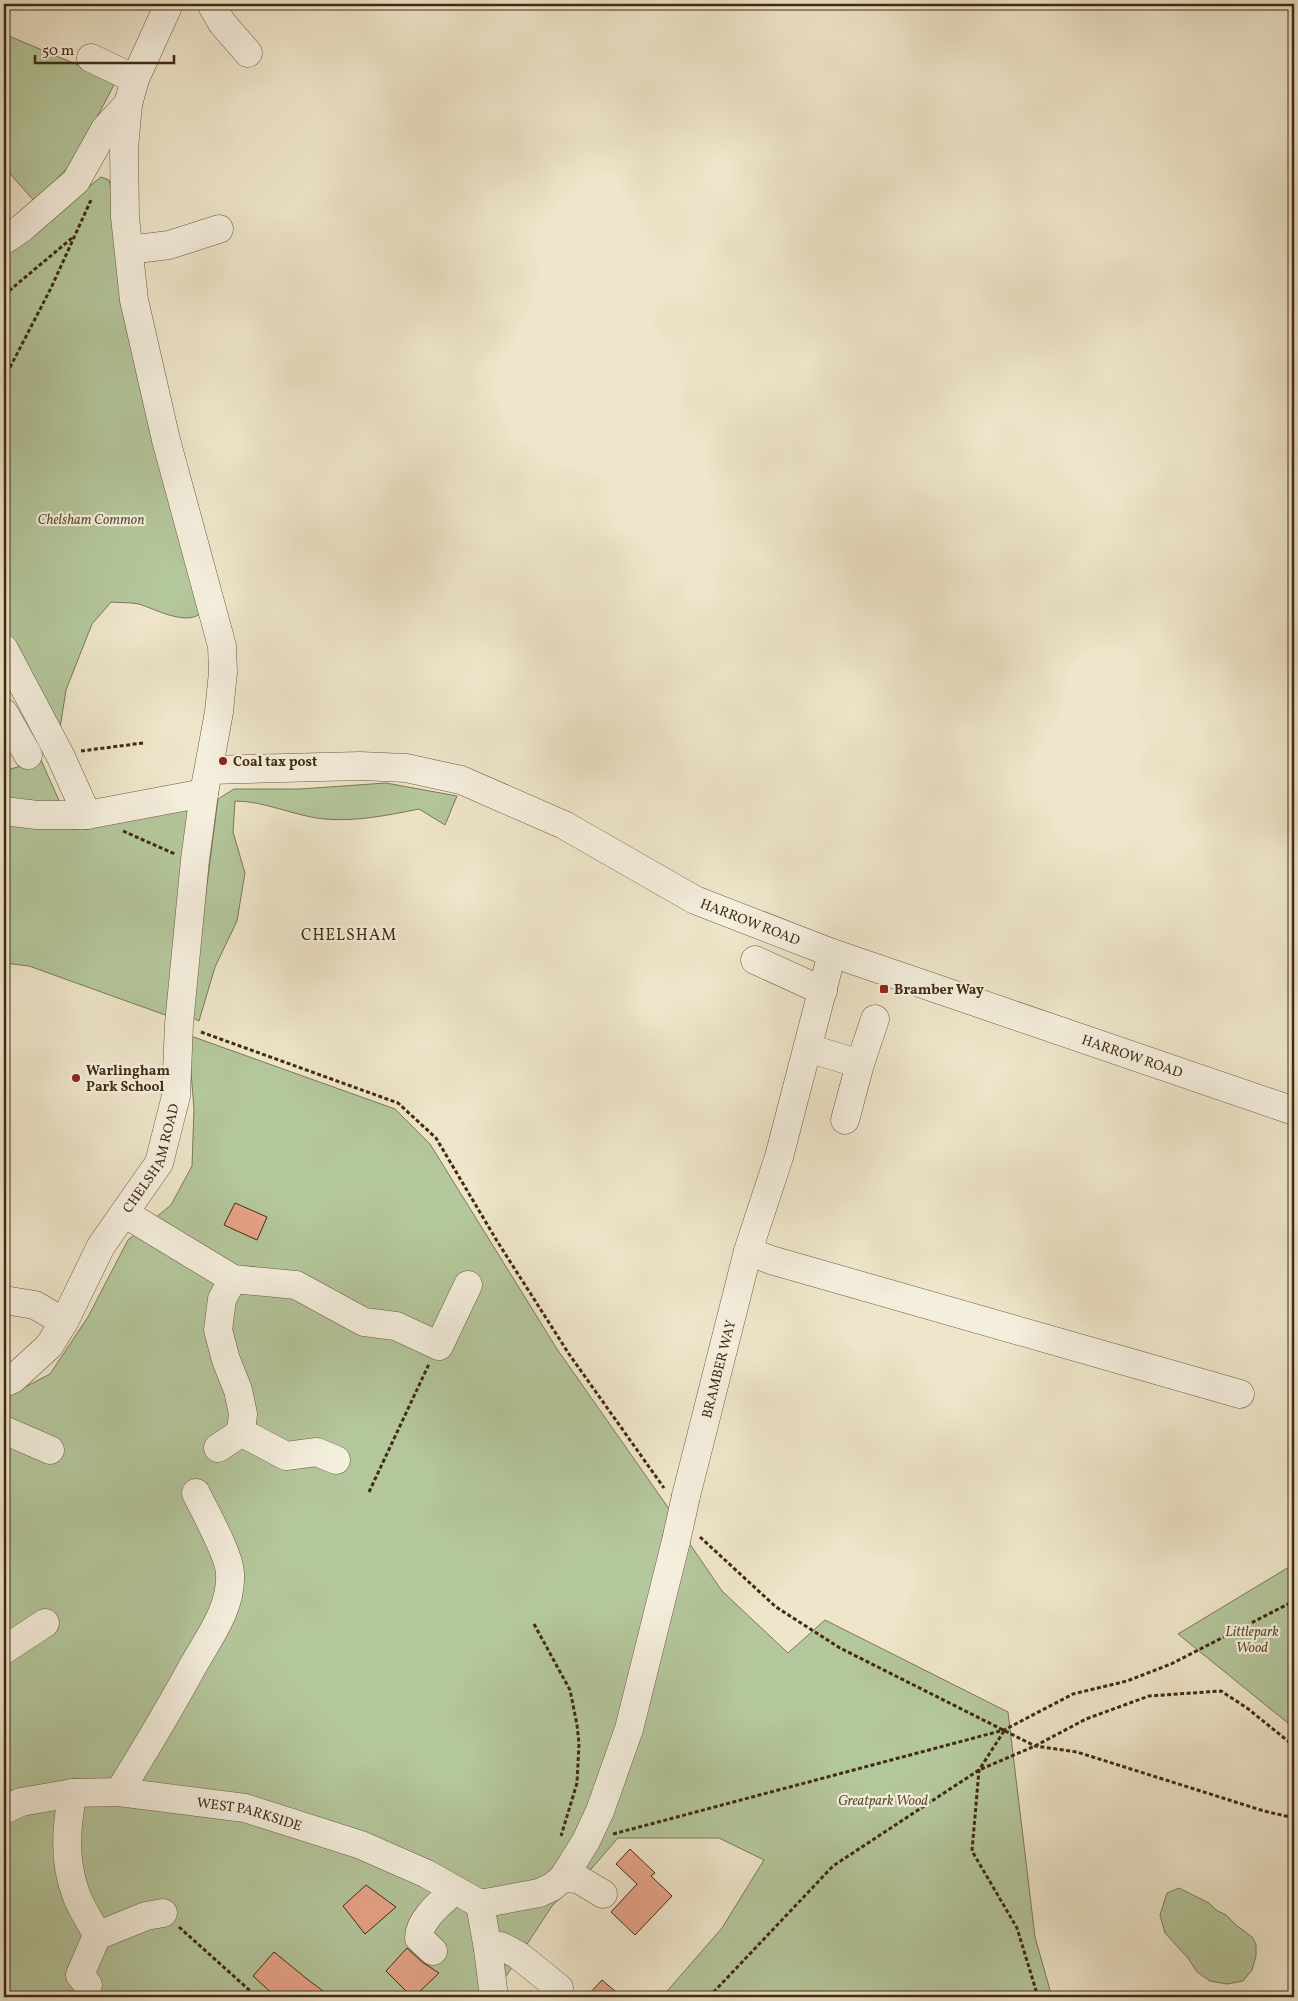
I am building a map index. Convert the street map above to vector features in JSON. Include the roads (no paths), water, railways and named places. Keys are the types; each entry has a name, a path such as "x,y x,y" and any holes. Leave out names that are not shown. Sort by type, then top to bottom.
{"street":[{"path":"4,240 22,228 76,180 105,129 132,91 169,4"},
{"path":"211,4 222,23 248,53"},
{"path":"91,58 132,91"},
{"path":"4,811 37,815 87,815 206,781 219,712 223,672 222,646 166,440 134,300 125,217 124,149 132,91"},
{"path":"129,250 169,245 219,229"},
{"path":"8,666 60,757 87,815"},
{"path":"4,713 28,755"},
{"name":"HARROW ROAD","path":"206,781 360,766 406,768 461,780 564,825 695,900 832,954 1294,1111"},
{"name":"CHELSHAM ROAD","path":"4,1384 13,1379 49,1346 64,1322 102,1246 158,1163 176,1096 187,858 206,781"},
{"name":"BRAMBER WAY","path":"576,1858 600,1811 629,1729 686,1536 678,1495 748,1251 779,1156 832,954"},
{"path":"755,960 823,991"},
{"path":"845,1120 860,1064 875,1019"},
{"path":"808,1048 860,1064"},
{"path":"124,1213 233,1279 296,1285 364,1322 396,1326 439,1346 468,1285"},
{"path":"748,1251 771,1260 1240,1394"},
{"path":"218,1448 236,1436 241,1430 243,1414 238,1390 226,1360 218,1330 222,1300 233,1279"},
{"path":"4,1300 35,1305 64,1322"},
{"path":"4,1430 50,1450"},
{"path":"241,1430 250,1437 286,1456 317,1452 336,1460"},
{"path":"119,1792 168,1712 222,1615 230,1589 230,1571 196,1493"},
{"path":"4,1650 45,1623"},
{"name":"WEST PARKSIDE","path":"4,1810 21,1802 73,1793 119,1792 245,1808 361,1845 427,1874 480,1904"},
{"path":"73,1793 68,1818 71,1879 76,1896 98,1933"},
{"path":"576,1858 578,1879 603,1894"},
{"path":"494,1997 480,1904 539,1893 552,1887 576,1858"},
{"path":"433,1952 419,1938 419,1928 455,1890"},
{"path":"98,1933 104,1933 146,1916 163,1914"},
{"path":"88,1985 80,1975 98,1933"},
{"path":"488,1949 500,1946 518,1955 559,1988"}],"place":[{"name":"Coal tax post","path":"223,761"},
{"name":"Bramber Way","path":"884,989"},
{"name":"Warlingham Park School","path":"76,1078"}],"district":[{"name":"CHELSHAM","path":"349,934"}],"park label":[{"name":"Chelsham Common","path":"91,519"},
{"name":"Littlepark Wood","path":"1252,1639"},
{"name":"Greatpark Wood","path":"883,1800"}]}
